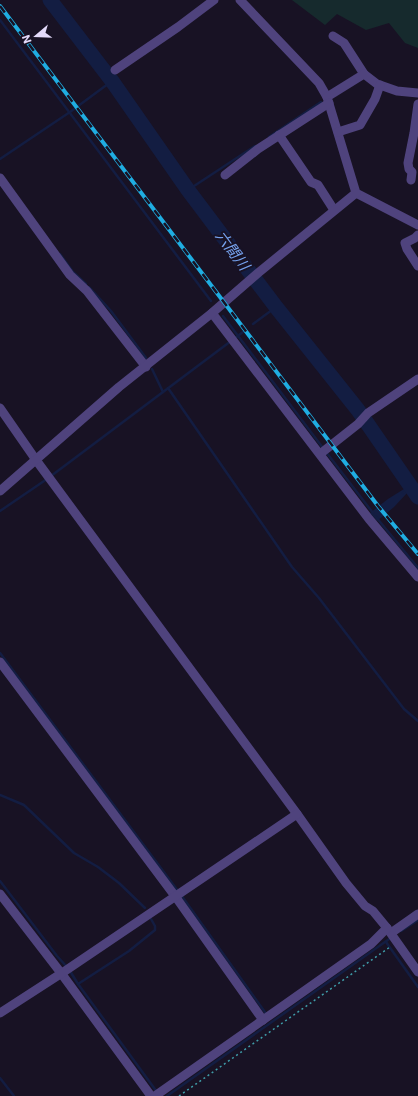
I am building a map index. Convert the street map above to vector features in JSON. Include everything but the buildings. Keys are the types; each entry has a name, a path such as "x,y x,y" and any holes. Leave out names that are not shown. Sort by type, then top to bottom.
{"street":[{"path":"115,70 178,27 214,0"},
{"path":"240,0 319,84 328,100 356,193 418,224"},
{"path":"333,36 344,43 364,74 380,85 397,92 418,94"},
{"path":"225,174 364,74"},
{"path":"338,132 360,125 375,99 380,85"},
{"path":"411,180 412,172 409,169 408,163 416,133 418,104"},
{"path":"280,135 311,182 318,185 334,210"},
{"path":"0,178 70,275 87,291 146,367"},
{"path":"0,491 119,387 212,313 247,282 356,193"},
{"path":"418,235 405,243 407,249 418,266"},
{"path":"212,313 323,451 370,519 418,577"},
{"path":"323,451 358,424 368,412 418,379"},
{"path":"0,408 48,477 297,814 346,883 391,934 418,972"},
{"path":"0,662 178,894 267,1018"},
{"path":"0,1013 297,814"},
{"path":"0,894 66,970 151,1096"},
{"path":"157,1095 371,944 391,934 418,914"}],"path":[{"path":"179,1096 387,949"}],"green space":[{"path":"292,0 418,0 418,48 405,43 389,23 366,30 337,14 325,25"}],"water":[{"path":"404,489 407,493 394,507 377,521 370,513"}],"waterway":[{"name":"六間川","path":"50,0 112,81 188,190 276,307 358,410 418,497"},
{"path":"0,20 211,301"},
{"path":"0,159 70,112 112,81"},
{"path":"269,137 321,102"},
{"path":"188,190 255,146"},
{"path":"60,254 73,272 86,284"},
{"path":"89,287 111,311 146,358"},
{"path":"253,324 276,307"},
{"path":"223,316 323,448"},
{"path":"152,369 163,392 243,332"},
{"path":"168,388 292,567 319,598 404,709 418,721"},
{"path":"51,476 163,392"},
{"path":"326,452 373,513"},
{"path":"0,511 47,479"},
{"path":"403,493 411,487"},
{"path":"376,517 418,568"},
{"path":"0,653 178,891"},
{"path":"0,795 24,805 74,853 98,867 119,883 145,908"},
{"path":"0,881 67,967"},
{"path":"181,895 267,1015"},
{"path":"78,984 129,951 155,930 155,926 151,919"},
{"path":"401,931 418,920"},
{"path":"167,1096 392,937"},
{"path":"386,942 418,987"},
{"path":"70,971 157,1092"},
{"path":"0,1078 14,1096"}],"railway":[{"path":"0,6 378,506 418,554"}]}
